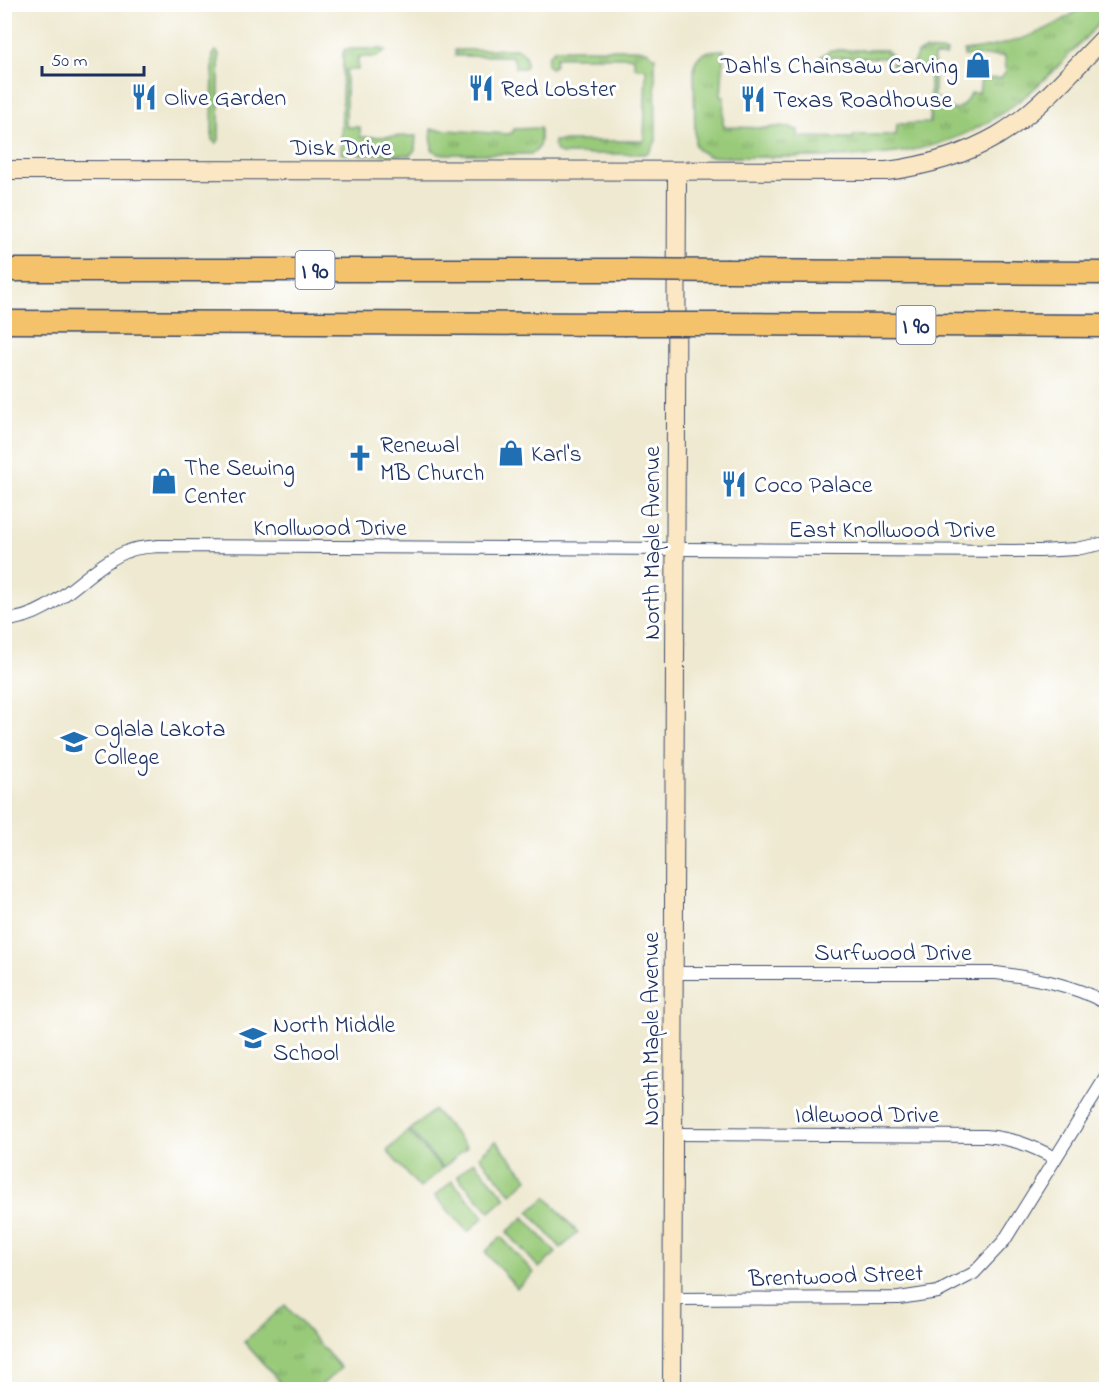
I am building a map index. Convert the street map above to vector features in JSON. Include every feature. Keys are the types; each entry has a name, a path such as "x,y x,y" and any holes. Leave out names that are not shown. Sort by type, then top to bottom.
{"highway":[{"name":"I 90","path":"4,270 1068,273 1107,271"},
{"name":"I 90","path":"4,322 1107,326"}],"street":[{"path":"677,172 888,171 924,165 947,158 982,144 1019,121 1107,36"},
{"name":"Disk Drive","path":"4,170 677,172"},
{"name":"North Maple Avenue","path":"672,1389 677,172"},
{"name":"East Knollwood Drive","path":"676,549 1040,551 1076,549 1107,543"},
{"name":"Knollwood Drive","path":"4,620 31,615 49,606 112,560 132,550 159,546 676,549"},
{"name":"Surfwood Drive","path":"674,973 996,973 1043,979 1074,987 1107,1003"},
{"name":"Brentwood Street","path":"673,1299 899,1298 938,1292 974,1272 1004,1241 1107,1077"},
{"name":"Idlewood Drive","path":"674,1134 986,1136 1010,1138 1055,1158"}],"green space":[{"path":"1084,5 1106,5 1106,16 1060,64 1024,97 985,124 959,136 907,151 853,156 708,156 698,150 695,145 694,65 696,60 706,52 724,50 721,97 724,97 723,124 725,127 782,126 798,130 798,137 853,138 854,135 896,135 897,124 930,123 930,68 912,66 917,54 925,50 947,52 946,56 934,56 934,99 946,99 948,107 955,110 963,105 971,93 979,93 981,79 1001,78 1006,71 1005,56 964,56 964,51 996,46 1027,37 1057,23"},
{"path":"345,49 383,49 386,51 376,57 358,57 358,70 346,70 346,127 360,127 360,137 416,136 415,150 410,155 341,154 343,53"},
{"path":"517,49 526,58 524,68 515,68 515,62 511,56 455,56 455,50"},
{"path":"555,49 637,49 648,51 655,57 656,141 649,152 644,154 562,154 556,151 554,141 644,141 646,68 634,66 634,57 556,57 555,65 551,68 547,65 548,56"},
{"path":"831,50 886,50 894,58 895,67 892,67 892,58 825,57 824,67 821,68 819,65 821,56"},
{"path":"216,51 219,54 219,140 216,143 212,140 213,54"},
{"path":"540,128 537,150 530,154 439,154 432,149 431,129 507,134 512,133 514,129"},
{"path":"434,1110 467,1147 443,1168 410,1130"},
{"path":"408,1131 442,1169 420,1188 387,1151"},
{"path":"496,1141 528,1179 511,1194 479,1156"},
{"path":"474,1161 506,1198 490,1212 457,1176"},
{"path":"452,1181 484,1217 468,1232 435,1196"},
{"path":"546,1197 578,1233 561,1248 529,1212"},
{"path":"524,1217 556,1253 539,1268 507,1232"},
{"path":"501,1237 534,1273 517,1288 485,1252"},
{"path":"285,1305 341,1368 317,1389 286,1389 244,1342"}],"place":[{"name":"Dahl's Chainsaw Carving","path":"978,65"},
{"name":"Red Lobster","path":"481,88"},
{"name":"Olive Garden","path":"144,97"},
{"name":"Texas Roadhouse","path":"753,99"},
{"name":"Karl's","path":"511,453"},
{"name":"Renewal MB Church","path":"360,458"},
{"name":"The Sewing Center","path":"164,481"},
{"name":"Coco Palace","path":"734,484"},
{"name":"Oglala Lakota College","path":"74,742"},
{"name":"North Middle School","path":"253,1038"}]}
